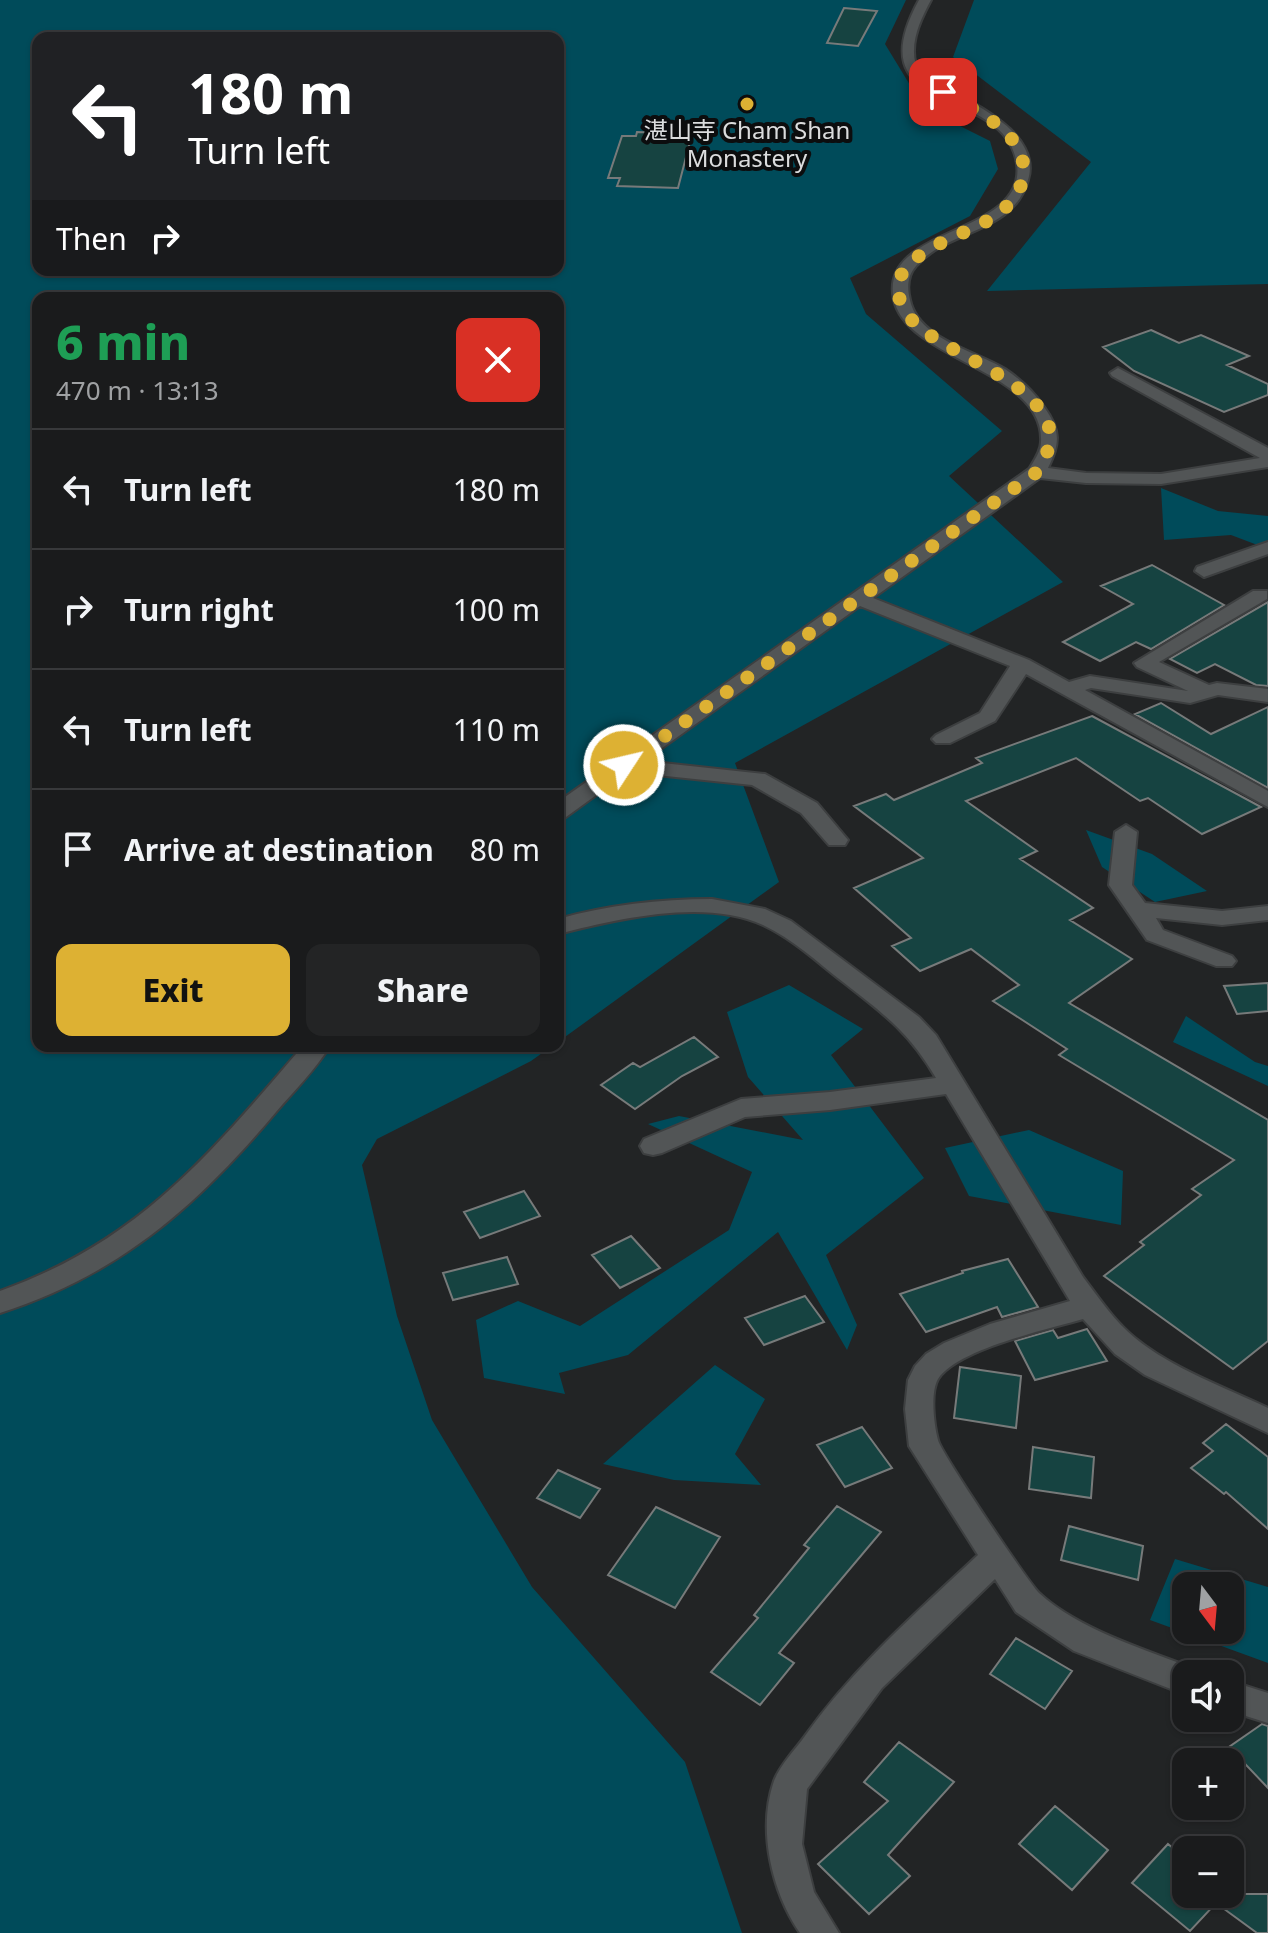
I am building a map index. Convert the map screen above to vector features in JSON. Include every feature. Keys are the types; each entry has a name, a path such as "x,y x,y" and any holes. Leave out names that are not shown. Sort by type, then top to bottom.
{"street":[{"path":"564,808 1037,472 1050,444 1045,421 1028,397 999,372 924,331 913,321 900,300 899,280 909,263 928,249 998,214 1016,196 1024,178 1020,151 999,126 915,76 910,70 906,54 925,0"},
{"path":"1118,373 1268,455"},
{"path":"1037,472 1086,478 1161,479 1268,462"},
{"path":"1204,571 1268,548"},
{"path":"1208,692 1144,663 1260,595"},
{"path":"858,599 1022,664 1268,800"},
{"path":"943,739 988,717 1022,664"},
{"path":"1067,689 1090,682 1190,697 1217,689 1268,696"},
{"path":"624,765 757,779 809,808 837,840"},
{"path":"1126,832 1120,885 1155,935 1224,961"},
{"path":"564,925 594,917 663,908 731,909 756,913 795,934 906,1019 927,1041 1088,1307 1112,1336 1155,1367 1268,1421"},
{"path":"1138,909 1222,918 1268,913"},
{"path":"0,1302 85,1266 146,1228 200,1181 312,1052"},
{"path":"653,1146 741,1108 844,1100 953,1084"},
{"path":"1088,1307 958,1348 932,1366 923,1377 920,1433 924,1446 1027,1602 1086,1641 1172,1675"},
{"path":"821,1933 798,1899 784,1844 790,1784 870,1678 996,1558"},
{"path":"1244,1700 1268,1708"}],"shaded area":[{"path":"0,0 906,0 885,44 924,108 990,141 998,169 970,216 850,278 866,314 1002,431 949,476 1063,582 735,763 779,882 564,1038 564,292 32,292 32,1052 544,1052 377,1139 362,1165 397,1316 432,1420 532,1587 685,1762 742,1933 0,1933"},
{"path":"974,0 1268,0 1268,284 987,291 1091,162 953,57"},
{"path":"1161,488 1218,511 1268,516 1268,549 1231,535 1164,540"},
{"path":"1086,830 1152,854 1207,891 1155,902 1102,867"},
{"path":"789,985 863,1029 831,1055 924,1178 826,1255 857,1325 847,1350 778,1232 628,1355 559,1373 565,1394 484,1378 476,1320 518,1301 580,1326 729,1230 752,1172 648,1124 679,1116 803,1140 748,1077 727,1012"},
{"path":"1186,1016 1255,1062 1268,1066 1268,1086 1173,1042"},
{"path":"1029,1130 1123,1171 1121,1225 969,1196 945,1148"},
{"path":"715,1365 765,1399 735,1454 761,1485 674,1480 603,1464"},
{"path":"1175,1559 1218,1572 1172,1572 1172,1628 1150,1620"},
{"path":"1244,1580 1268,1587 1268,1663 1216,1644 1244,1644"}],"building":[{"path":"844,8 877,11 858,46 827,43"},
{"path":"637,132 692,134 678,188 617,186 620,178 608,178 622,136 636,136"},
{"path":"1151,330 1179,343 1201,335 1249,356 1227,365 1268,384 1268,395 1224,412 1134,371 1103,347"},
{"path":"1152,565 1224,605 1151,649 1136,642 1100,661 1063,642 1133,604 1101,586"},
{"path":"1268,602 1268,686 1256,685 1215,664 1197,673 1170,659"},
{"path":"1161,703 1211,734 1268,707 1268,788 1135,714"},
{"path":"1092,716 1261,807 1202,834 1148,798 1140,801 1076,758 966,801 1037,851 1020,859 1093,908 1070,920 1132,959 1069,1003 1268,1120 1268,1341 1233,1369 1104,1276 1144,1245 1140,1242 1201,1195 1192,1189 1234,1160 1059,1055 1067,1049 993,1001 1019,985 971,949 920,971 892,946 911,938 854,888 923,858 854,806 886,794 894,800 982,763 976,758"},
{"path":"1268,983 1268,1011 1237,1014 1224,986"},
{"path":"694,1037 718,1057 682,1076 635,1109 601,1085 633,1063 640,1067"},
{"path":"524,1191 540,1216 480,1238 464,1212"},
{"path":"631,1236 660,1268 620,1288 592,1255"},
{"path":"507,1257 518,1284 453,1300 443,1273"},
{"path":"1008,1259 1038,1307 1002,1317 997,1307 926,1332 900,1294 962,1271"},
{"path":"805,1296 824,1322 764,1345 745,1318"},
{"path":"1087,1329 1107,1361 1035,1380 1015,1341 1053,1330 1058,1338"},
{"path":"960,1367 1021,1376 1016,1428 954,1418"},
{"path":"1226,1424 1268,1457 1268,1529 1226,1492 1224,1494 1191,1468 1213,1451 1203,1443"},
{"path":"862,1427 892,1468 845,1487 817,1445"},
{"path":"1033,1447 1094,1457 1091,1498 1029,1489"},
{"path":"558,1470 600,1489 580,1518 537,1498"},
{"path":"837,1506 881,1532 779,1653 794,1663 760,1705 711,1672 758,1618 754,1615 809,1548 804,1545"},
{"path":"656,1507 720,1537 675,1608 608,1575"},
{"path":"1069,1526 1143,1546 1138,1580 1061,1560"},
{"path":"1016,1638 1072,1671 1045,1709 990,1674"},
{"path":"1262,1724 1268,1726 1268,1788 1244,1763 1244,1748 1229,1747"},
{"path":"899,1742 954,1782 888,1855 910,1876 869,1914 818,1864 888,1801 864,1782"},
{"path":"1055,1806 1108,1850 1072,1890 1019,1844"},
{"path":"1168,1844 1172,1847 1172,1908 1211,1908 1190,1931 1132,1883"},
{"path":"1244,1894 1268,1894 1268,1933 1257,1933 1223,1908 1244,1908"}],"place":[{"name":"湛山寺 Cham Shan Monastery","path":"747,104"}],"route":[{"path":"624,765 1037,472 1050,444 1045,421 1028,397 999,372 937,341 913,321 900,300 899,280 909,263 928,249 998,214 1016,196 1024,178 1020,151 1009,135 943,92"}]}
